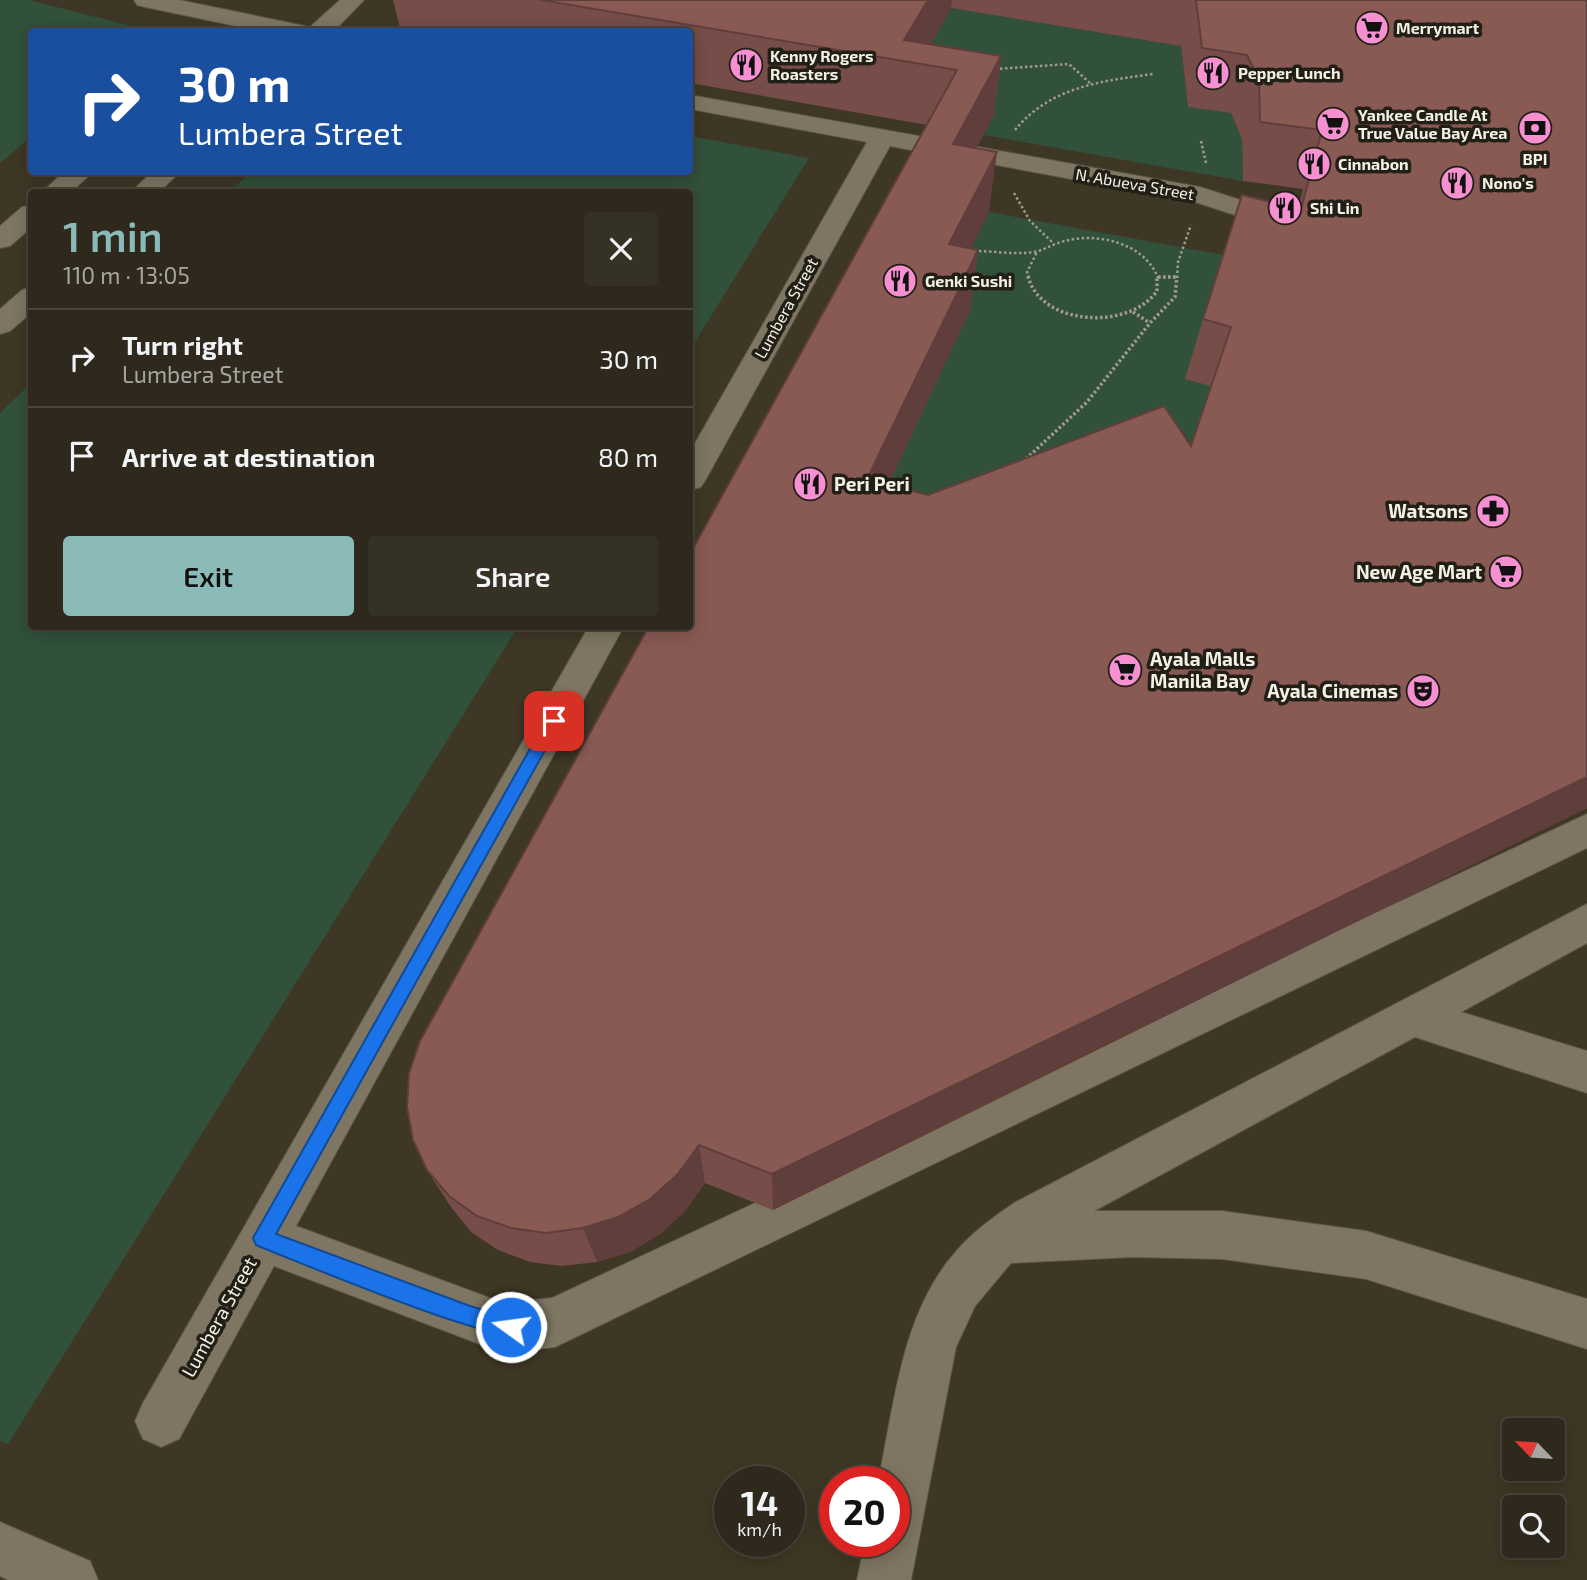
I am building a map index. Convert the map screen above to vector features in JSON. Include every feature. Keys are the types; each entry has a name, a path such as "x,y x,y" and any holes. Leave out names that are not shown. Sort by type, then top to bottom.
{"street":[{"path":"145,0 247,27 278,0"},
{"path":"323,28 353,0"},
{"path":"693,91 882,138 941,148"},
{"name":"Lumbera Street","path":"693,474 882,138"},
{"name":"N. Abueva Street","path":"973,154 1200,195 1292,226"},
{"path":"59,189 76,175"},
{"path":"147,189 164,175"},
{"path":"0,240 28,216"},
{"path":"0,325 28,300"},
{"name":"Lumbera Street","path":"161,1421 605,630"},
{"path":"263,1238 490,1323 511,1327 555,1322 1587,830"},
{"path":"907,1466 931,1347 939,1323 972,1266 999,1241 1031,1220 1587,922"},
{"path":"1412,1016 1585,1069"},
{"path":"999,1241 1133,1233 1222,1236 1366,1255 1587,1324"},
{"path":"0,1549 71,1580"},
{"path":"884,1580 889,1557"}],"path":[{"path":"990,70 1056,62 1069,64 1090,83"},
{"path":"1000,159 1026,113 1052,97 1090,83 1153,74"},
{"path":"1201,141 1206,166"},
{"path":"1012,189 1024,215 1036,230 1053,243"},
{"path":"1024,461 1043,447 1087,402 1150,323 1175,297 1178,262 1192,221"},
{"path":"1089,238 1117,244 1141,255 1153,265 1158,277 1154,297 1133,312 1094,318 1054,308 1039,298 1029,286 1026,274 1028,262 1037,252 1053,243 1089,238"},
{"path":"969,251 1037,252"},
{"path":"1158,277 1178,277"},
{"path":"1133,312 1150,323"}],"green space":[{"path":"0,0 29,0 139,28 28,28 28,140 0,163"},
{"path":"951,8 1181,46 1188,106 1231,113 1242,139 1243,181 984,135 993,115 900,99"},
{"path":"693,137 809,158 693,345 693,189 232,189 248,175 693,175"},
{"path":"989,212 1224,255 1213,386 1191,456 863,538 970,310 943,304"},
{"path":"28,386 28,630 516,630 8,1444 0,1441 0,413"}],"building":[{"name":"Ayala Malls Manila Bay","path":"541,0 928,0 904,40 1001,56 953,144 997,152 949,244 978,250 867,479 928,495 1164,406 1191,446 1231,327 1203,319 1242,195 1301,209 1322,130 1260,122 1259,80 1247,55 1202,48 1196,0 1587,0 1587,777 772,1174 699,1145 678,1174 650,1199 618,1217 583,1228 546,1233 511,1228 477,1216 449,1196 427,1170 413,1140 407,1107 409,1073 420,1041 647,630 693,630 693,549 957,70"}],"place":[{"name":"Merrymart","path":"1372,28"},
{"name":"Kenny Rogers Roasters","path":"746,65"},
{"name":"Pepper Lunch","path":"1213,73"},
{"name":"Yankee Candle At True Value Bay Area","path":"1333,124"},
{"name":"BPI","path":"1535,128"},
{"name":"Cinnabon","path":"1314,164"},
{"name":"Nono's","path":"1457,183"},
{"name":"Shi Lin","path":"1285,208"},
{"name":"Genki Sushi","path":"900,281"},
{"name":"Peri Peri","path":"810,484"},
{"name":"Watsons","path":"1493,511"},
{"name":"New Age Mart","path":"1506,572"},
{"name":"Ayala Malls Manila Bay","path":"1125,670"},
{"name":"Ayala Cinemas","path":"1423,691"}],"route":[{"path":"511,1327 470,1316 263,1238 554,721"}]}
